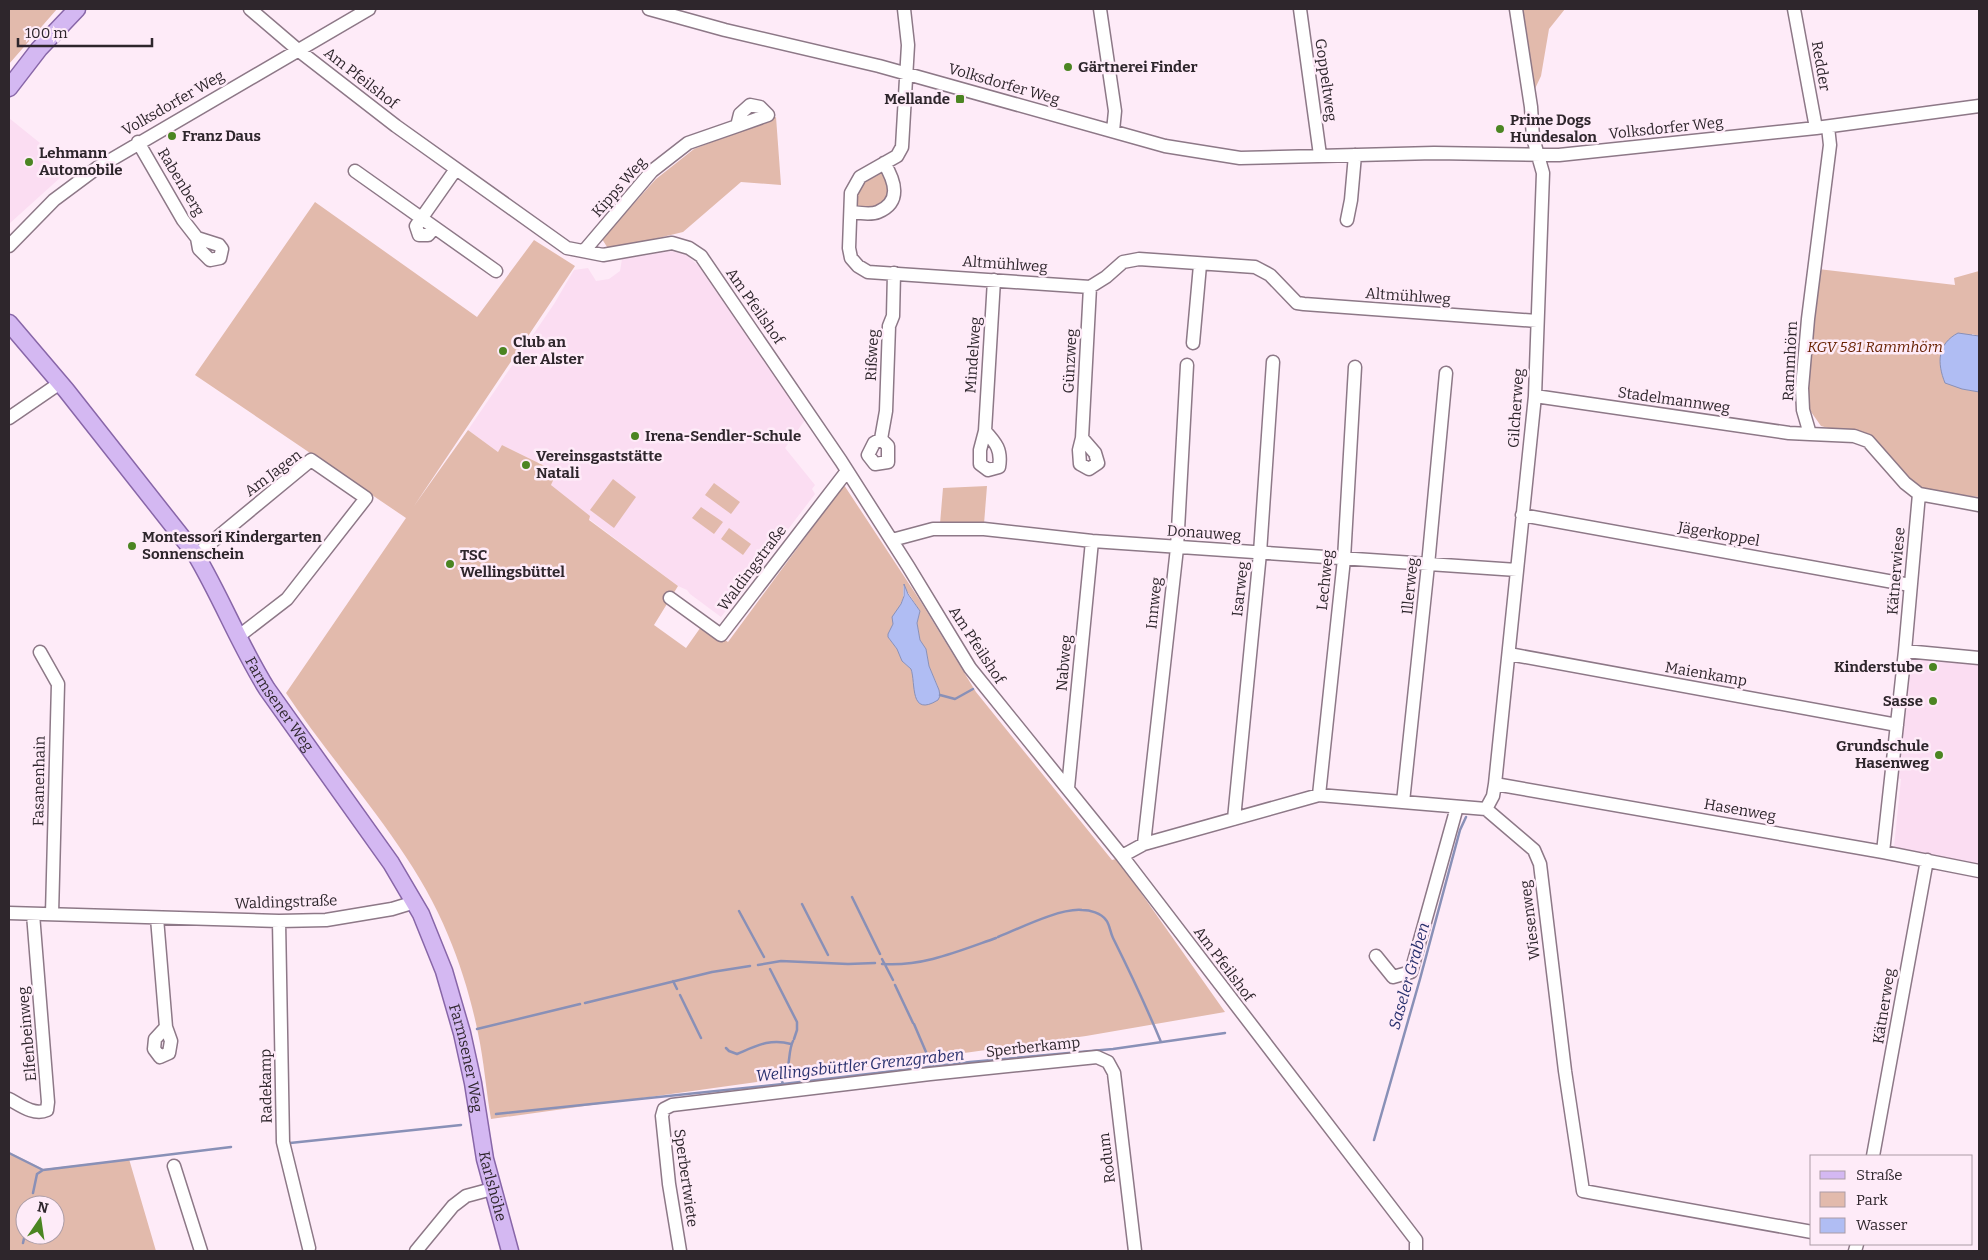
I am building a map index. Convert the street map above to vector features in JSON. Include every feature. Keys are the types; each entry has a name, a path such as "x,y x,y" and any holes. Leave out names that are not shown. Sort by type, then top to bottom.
{"main road":[{"path":"9,88 39,49 77,9"},
{"name":"Farmsener Weg","path":"9,324 60,383 196,556 216,588 267,689 391,863 415,902 428,931 452,997 469,1062 479,1121"},
{"name":"Karlshöhe","path":"479,1121 492,1189 510,1251"}],"street":[{"name":"Am Pfeilshof","path":"250,9 298,50 396,126 567,248 603,255 672,243 690,248 701,256 784,376 892,540 970,668 1122,856 1251,1027 1416,1240 1416,1251"},
{"name":"Volksdorfer Weg","path":"9,246 44,209 72,185 138,142 369,9"},
{"name":"Volksdorfer Weg","path":"649,9 725,30 907,74 1165,146 1240,158 1466,153 1540,156 1822,128 1979,106"},
{"path":"904,9 908,45 907,74"},
{"path":"1100,9 1116,111 1113,131"},
{"name":"Goppeltweg","path":"1300,9 1320,155"},
{"name":"Gilcherweg","path":"1486,808 1493,796 1496,784 1534,396 1543,173 1540,156 1533,138 1531,107 1516,9"},
{"name":"Redder","path":"1794,9 1822,128"},
{"name":"Altmühlweg","path":"907,74 902,147 897,156 860,177 852,193 849,248 851,258 858,266 868,272 1090,287 1106,277 1122,262 1139,259 1255,267 1270,275 1297,303 1311,306 1537,320"},
{"name":"Kipps Weg","path":"584,251 652,170 688,143 737,126"},
{"name":"Rammhörn","path":"1810,434 1803,410 1802,388 1808,319 1830,145 1822,128"},
{"name":"Rabenberg","path":"138,142 183,220 197,238"},
{"path":"1347,220 1351,200 1355,155"},
{"path":"851,212 877,213 891,203 894,198 894,180 884,163"},
{"path":"421,218 456,169"},
{"path":"355,172 496,271"},
{"path":"1193,343 1200,264"},
{"name":"Rißweg","path":"881,439 886,411 889,326 893,316 894,273"},
{"name":"Mindelweg","path":"984,431 994,280"},
{"name":"Günzweg","path":"1082,438 1090,287"},
{"name":"Isarweg","path":"1234,819 1260,553 1273,362"},
{"name":"Innweg","path":"1144,844 1176,548 1187,365"},
{"name":"Lechweg","path":"1319,795 1344,559 1355,367"},
{"name":"Illerweg","path":"1403,802 1446,373"},
{"path":"9,418 60,383"},
{"name":"Stadelmannweg","path":"1534,396 1810,434"},
{"path":"1810,434 1854,436 1868,441 1905,483 1919,494 1979,505"},
{"name":"Am Jagen","path":"196,556 311,460 366,498 286,599 239,636"},
{"name":"Waldingstraße","path":"670,598 721,635 846,470"},
{"name":"Kätnerwiese","path":"1883,852 1905,651 1919,494"},
{"name":"Jägerkoppel","path":"1522,515 1910,585"},
{"name":"Donauweg","path":"892,540 933,529 984,528 1092,541 1176,548 1517,570"},
{"name":"Nabweg","path":"1068,788 1092,541"},
{"path":"1905,651 1979,658"},
{"name":"Fasanenhain","path":"40,652 58,684 52,914"},
{"name":"Maienkamp","path":"1509,654 1897,725"},
{"name":"Hasenweg","path":"1496,784 1883,852 1979,871"},
{"path":"1122,856 1144,844 1319,795 1486,808"},
{"path":"1376,956 1393,977 1411,972 1457,807"},
{"name":"Wiesenweg","path":"1486,808 1534,850 1540,864 1565,1071 1583,1191 1810,1232"},
{"name":"Kätnerweg","path":"1873,1155 1927,860"},
{"name":"Waldingstraße","path":"9,913 279,921 326,920 392,910 415,902"},
{"name":"Elfenbeinweg","path":"9,1099 33,1111 40,1113 47,1110 48,1102 33,914"},
{"path":"157,918 166,1027"},
{"name":"Radekamp","path":"279,921 283,1142 309,1248"},
{"name":"Sperberkamp","path":"664,1109 672,1104 930,1074 1097,1057 1108,1062"},
{"name":"Rodum","path":"1108,1062 1114,1073 1135,1251"},
{"name":"Sperbertwiete","path":"664,1109 662,1116 669,1184 680,1251"},
{"path":"174,1166 201,1251"},
{"path":"416,1251 453,1206 466,1196 492,1189"}],"shaded area":[{"name":"Lehmann Automobile","path":"9,118 40,143 37,146 61,177 9,224"},
{"name":"Irena-Sendler-Schule","path":"672,251 686,255 699,266 805,420 785,448 815,485 812,489 815,494 721,617 589,519 551,485 557,472 502,445 498,452 468,430 554,304 574,270 588,268 596,281 609,279 620,271 622,259"},
{"name":"Grundschule Hasenweg","path":"1912,656 1979,663 1979,865 1894,847 1901,779 1897,778"}],"green space":[{"path":"9,9 57,9 9,64"},
{"path":"1519,9 1565,9 1549,29 1541,76 1532,95"},
{"path":"776,117 781,185 741,182 683,232 609,250 602,239 656,179 694,149"},
{"path":"880,169 890,181 888,200 874,210 854,206 862,184"},
{"path":"315,202 477,317 534,240 575,266 414,506 468,430 498,452 502,445 557,472 551,485 590,516 589,520 678,586 654,625 686,648 703,624 728,642 844,485 921,602 976,692 1112,860 1116,859 1122,866 1225,1012 1086,1036 491,1119 480,1044 469,995 453,947 433,903 395,841 286,693 406,518 195,375","holes":["903,585 920,611 917,623 920,640 926,649 929,666 938,687 934,702 929,704 913,685 911,669 903,662 897,649 888,637 903,598"]},
{"name":"KGV 581 Rammhörn","path":"1818,269 1955,285 1954,278 1979,271 1979,336 1972,334 1962,389 1979,392 1979,497 1946,493 1920,487 1907,481 1873,441 1821,426 1809,409 1806,379"},
{"path":"613,479 636,497 614,528 590,510"},
{"path":"714,483 740,502 731,514 705,495"},
{"path":"987,486 984,524 940,524 943,488"},
{"path":"701,507 723,522 714,534 692,518"},
{"path":"729,528 751,544 743,555 721,539"},
{"path":"9,1152 43,1169 129,1159 156,1251 9,1251"}],"water":[{"path":"1958,333 1979,336 1979,392 1945,383 1942,376 1940,361 1943,348 1951,337"},
{"path":"904,584 908,594 920,611 917,623 920,640 926,649 929,666 939,690 940,696 938,700 929,704 922,705 918,702 911,669 902,661 897,649 888,637 893,624 892,617 904,596"}],"waterway":[{"path":"940,695 955,699 973,689"},
{"name":"Saseler Graben","path":"1374,1140 1460,830 1466,817"},
{"path":"852,897 880,954"},
{"path":"802,904 828,955"},
{"path":"998,937 1040,919 1063,912 1085,910 1101,915 1108,924 1161,1042"},
{"path":"739,911 764,957"},
{"path":"882,964 926,961 996,938"},
{"path":"882,959 893,980"},
{"path":"758,965 781,961 848,964 875,963"},
{"path":"585,1003 712,972 750,966"},
{"path":"770,969 797,1022 794,1039"},
{"path":"673,981 677,989"},
{"path":"895,985 913,1023"},
{"path":"680,995 701,1038"},
{"path":"477,1029 580,1004"},
{"path":"914,1024 932,1066"},
{"name":"Wellingsbüttler Grenzgraben","path":"496,1114 970,1062 1113,1049 1225,1033"},
{"path":"783,1084 781,1079 787,1071 793,1041"},
{"path":"726,1048 737,1054 770,1042 791,1044"},
{"name":"Wellingsbüttler Grenzgraben","path":"290,1143 461,1125"},
{"name":"Wellingsbüttler Grenzgraben","path":"33,1193 37,1174 43,1170 231,1147"},
{"path":"9,1153 43,1170"}],"place":[{"name":"Gärtnerei Finder","path":"1068,67"},
{"name":"Mellande","path":"960,99"},
{"name":"Prime Dogs Hundesalon","path":"1500,129"},
{"name":"Franz Daus","path":"172,136"},
{"name":"Lehmann Automobile","path":"29,162"},
{"name":"Club an der Alster","path":"503,351"},
{"name":"Irena-Sendler-Schule","path":"635,436"},
{"name":"Vereinsgaststätte Natali","path":"526,465"},
{"name":"Montessori Kindergarten Sonnenschein","path":"132,546"},
{"name":"TSC Wellingsbüttel","path":"450,564"},
{"name":"Kinderstube","path":"1933,667"},
{"name":"Sasse","path":"1933,701"},
{"name":"Grundschule Hasenweg","path":"1939,755"}]}
